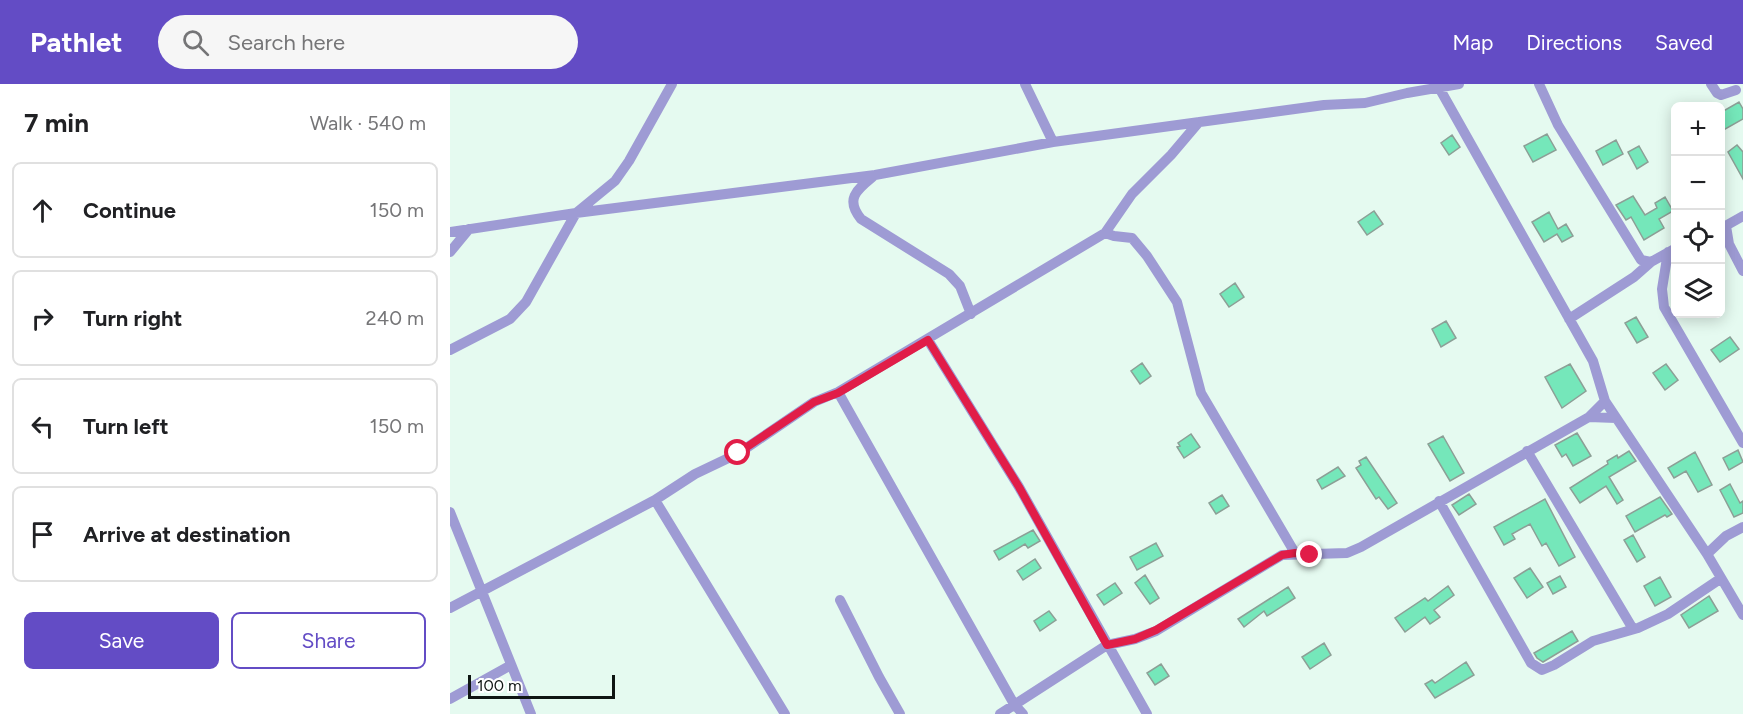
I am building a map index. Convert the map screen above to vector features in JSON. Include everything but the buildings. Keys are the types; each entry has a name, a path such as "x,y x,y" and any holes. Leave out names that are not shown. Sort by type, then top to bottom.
{"street":[{"path":"450,350 510,319 526,302 576,213 615,181 629,161 672,84"},
{"path":"1025,84 1053,142"},
{"path":"1399,84 1407,93"},
{"path":"450,232 576,213 875,175 1053,142 1324,105 1365,103 1438,85 1459,84"},
{"path":"1539,84 1558,125 1641,260 1651,262"},
{"path":"1711,84 1722,95 1735,87 1743,101"},
{"path":"1438,85 1593,361 1605,401 1707,554 1743,615"},
{"path":"450,608 655,500 695,474 738,453 814,402 838,393 1105,233 1132,194 1171,155 1199,122"},
{"path":"875,175 852,199 854,209 861,219 949,274 960,286 971,314"},
{"path":"1725,226 1743,216"},
{"path":"450,252 469,228"},
{"path":"1105,233 1114,237 1132,238 1147,256 1177,302 1201,393 1295,553"},
{"path":"1725,233 1743,271"},
{"path":"1569,319 1671,251"},
{"path":"1671,254 1662,289 1664,307 1743,443"},
{"path":"928,340 1019,487 1147,714"},
{"path":"838,393 1014,704 1023,714"},
{"path":"1000,714 1107,645 1135,639 1156,630 1282,555 1347,553 1361,547 1589,417 1605,401"},
{"path":"1589,417 1616,418"},
{"path":"1527,451 1633,629"},
{"path":"655,500 785,714"},
{"path":"1439,501 1531,663 1542,670 1593,641 1633,629 1668,614 1720,579"},
{"path":"450,513 531,714"},
{"path":"1707,554 1726,536 1743,526"},
{"path":"840,600 900,714"},
{"path":"450,699 511,665"}],"route":[{"path":"738,453 814,402 838,393 928,340 1019,487 1107,645 1135,639 1156,630 1282,555 1295,553 1310,555"}]}
